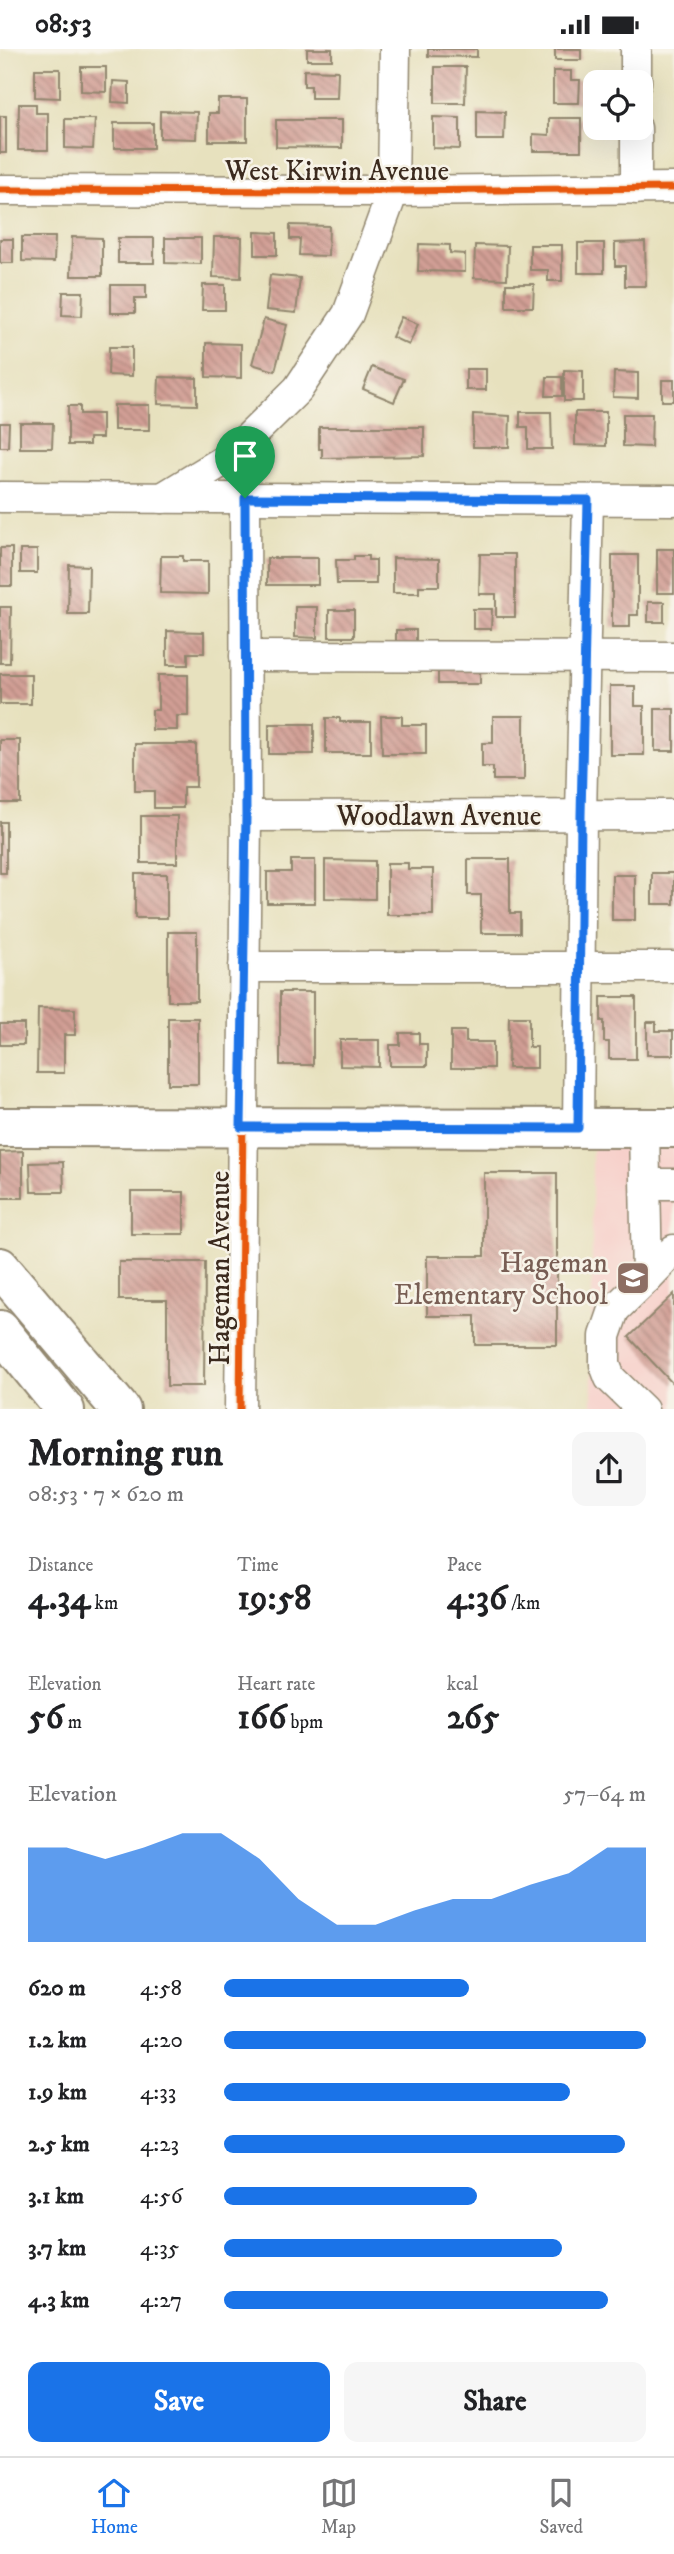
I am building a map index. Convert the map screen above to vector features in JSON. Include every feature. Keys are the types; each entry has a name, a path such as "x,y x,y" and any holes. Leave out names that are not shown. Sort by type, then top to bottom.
{"main road":[{"path":"0,1127 659,1128"},
{"path":"0,1267 116,1408"},
{"path":"0,1330 65,1409"}],"street":[{"path":"162,498 228,458 298,389 348,314 393,191 394,49"},
{"path":"636,49 636,70"},
{"path":"636,140 636,188"},
{"name":"West Kirwin Avenue","path":"0,190 393,191 674,188"},
{"path":"0,497 674,501"},
{"name":"Hageman Avenue","path":"240,1409 246,816 245,498"},
{"path":"578,1128 588,500"},
{"path":"245,656 674,657"},
{"name":"Woodlawn Avenue","path":"246,816 674,815"},
{"path":"243,967 674,967"},
{"path":"648,1277 660,1184 659,1128"},
{"path":"643,1409 610,1378 605,1365 605,1336 614,1310 674,1250"}],"shaded area":[{"name":"Hageman Elementary School","path":"592,1146 674,1146 674,1409 592,1409"}],"building":[{"path":"307,49 332,49 332,60 307,60"},
{"path":"428,49 477,49 477,57 428,56"},
{"path":"555,49 581,49 581,60 555,60"},
{"path":"81,67 106,67 106,92 81,91"},
{"path":"435,67 466,67 465,103 435,103"},
{"path":"35,69 60,69 60,98 35,97"},
{"path":"304,70 338,71 337,98 311,98 311,86 304,86"},
{"path":"553,71 571,71 571,80 580,80 579,103 553,103"},
{"path":"113,81 129,82 129,103 112,102"},
{"path":"218,99 247,99 247,141 209,141 209,113 218,113"},
{"path":"19,104 36,104 36,113 48,113 48,150 18,150"},
{"path":"160,111 197,112 196,139 160,138"},
{"path":"477,111 505,112 504,140 477,140"},
{"path":"0,116 6,116 6,153 0,153"},
{"path":"433,117 460,118 460,149 433,148"},
{"path":"549,118 581,118 581,151 533,151 533,134 549,135"},
{"path":"65,119 95,119 93,149 65,148"},
{"path":"276,120 342,120 342,148 276,147"},
{"path":"114,123 153,123 153,148 114,148"},
{"path":"290,225 329,226 328,256 299,255 300,239 290,239"},
{"path":"255,232 277,233 277,255 255,255"},
{"path":"22,237 55,237 54,262 22,261"},
{"path":"72,237 102,238 102,276 71,276"},
{"path":"214,237 242,237 241,278 213,277"},
{"path":"118,238 154,238 154,263 118,263"},
{"path":"165,238 201,238 201,264 165,263"},
{"path":"0,239 13,239 13,263 0,263"},
{"path":"645,242 646,286 625,286 625,266 615,266 615,243"},
{"path":"578,243 604,243 604,273 578,273"},
{"path":"419,244 450,245 450,253 465,254 465,272 418,271"},
{"path":"475,245 508,246 507,279 474,278"},
{"path":"530,245 562,245 562,281 548,281 548,270 530,270"},
{"path":"270,275 300,278 296,313 266,310"},
{"path":"506,284 534,284 533,307 506,307"},
{"path":"111,285 146,285 146,298 135,298 135,313 111,313"},
{"path":"203,285 225,285 225,310 202,310"},
{"path":"63,292 83,292 82,316 62,315"},
{"path":"401,317 418,324 409,345 392,337"},
{"path":"264,319 287,325 275,371 252,364"},
{"path":"206,343 241,344 241,378 206,377"},
{"path":"109,347 132,347 132,376 108,375"},
{"path":"372,367 404,379 394,402 363,389"},
{"path":"466,369 486,369 486,390 466,390"},
{"path":"564,370 583,371 583,401 564,401"},
{"path":"614,372 638,373 638,398 613,397"},
{"path":"159,377 197,378 197,405 158,404"},
{"path":"547,377 562,377 562,396 546,396"},
{"path":"662,380 674,380 674,401 662,401"},
{"path":"114,405 149,405 149,430 114,430"},
{"path":"68,406 80,406 80,414 102,414 102,438 89,438 89,445 68,445"},
{"path":"520,412 551,412 552,449 528,449 528,427 520,427"},
{"path":"575,412 606,412 606,446 575,445"},
{"path":"473,414 510,416 509,447 473,447"},
{"path":"623,414 652,414 651,447 623,446"},
{"path":"0,423 9,423 8,447 0,447"},
{"path":"20,423 53,423 52,448 20,448"},
{"path":"319,427 424,427 424,456 322,458 322,449 319,449"},
{"path":"0,548 12,548 12,586 0,586"},
{"path":"657,549 674,549 674,593 657,593"},
{"path":"20,550 37,550 37,573 20,573"},
{"path":"480,554 515,554 515,617 496,617 496,594 479,594"},
{"path":"612,555 638,555 638,615 630,615 630,627 612,627"},
{"path":"161,556 183,556 183,561 208,561 208,594 160,593"},
{"path":"354,556 368,556 368,560 376,560 376,584 337,584 336,560 354,560"},
{"path":"267,558 318,558 318,585 267,585"},
{"path":"393,558 439,559 439,586 419,586 419,593 393,593"},
{"path":"69,565 89,566 88,614 68,614"},
{"path":"648,602 664,602 664,622 648,622"},
{"path":"0,607 11,607 10,663 0,663"},
{"path":"295,607 317,607 317,638 295,637"},
{"path":"473,609 492,609 491,629 473,629"},
{"path":"329,610 354,610 354,637 329,637"},
{"path":"396,630 416,630 416,648 396,648"},
{"path":"167,631 204,632 204,653 188,653 188,665 167,665"},
{"path":"438,664 480,664 480,684 438,684"},
{"path":"0,674 31,674 31,704 0,704"},
{"path":"158,675 188,675 188,716 177,716 177,730 152,730 152,710 158,710"},
{"path":"610,686 635,686 635,706 644,706 644,755 610,755"},
{"path":"655,709 674,709 674,751 655,751"},
{"path":"381,716 402,716 402,725 426,725 426,754 382,754"},
{"path":"493,716 524,716 524,780 493,780 493,767 482,767 482,743 493,743"},
{"path":"326,718 340,718 340,722 371,722 371,753 326,753"},
{"path":"269,724 314,724 314,754 269,754"},
{"path":"0,740 20,740 20,803 0,803"},
{"path":"135,744 196,744 196,787 183,787 183,808 154,808 154,791 135,791"},
{"path":"141,816 177,816 177,863 141,863"},
{"path":"0,822 6,822 6,873 0,873"},
{"path":"468,859 510,859 510,913 520,913 520,933 481,933 481,895 468,895"},
{"path":"291,860 315,860 315,903 267,903 267,872 291,872"},
{"path":"325,860 375,861 375,899 325,898"},
{"path":"387,863 408,863 408,869 433,869 433,915 387,915"},
{"path":"652,873 674,873 674,904 652,904"},
{"path":"135,874 167,874 167,918 135,918"},
{"path":"612,875 635,875 635,920 612,920"},
{"path":"168,932 197,932 197,1001 168,1001"},
{"path":"280,992 313,992 313,1065 280,1065"},
{"path":"601,997 636,997 636,1059 609,1059 609,1042 604,1042 604,1021 601,1021"},
{"path":"38,1008 75,1009 75,1035 64,1035 64,1073 37,1073"},
{"path":"509,1017 529,1017 529,1047 537,1047 537,1068 508,1068"},
{"path":"168,1018 198,1018 198,1084 168,1084"},
{"path":"647,1022 656,1022 656,1031 673,1031 673,1055 647,1055"},
{"path":"0,1024 24,1024 24,1045 0,1045"},
{"path":"451,1031 466,1031 466,1042 493,1042 493,1068 451,1068"},
{"path":"400,1033 419,1033 419,1044 427,1044 427,1066 390,1066 390,1045 400,1045"},
{"path":"340,1040 379,1040 379,1067 340,1066"},
{"path":"23,1151 23,1198 0,1198 0,1152"},
{"path":"63,1162 64,1192 31,1192 30,1163"},
{"path":"484,1173 557,1173 557,1345 475,1345 475,1316 427,1316 427,1256 484,1256"},
{"path":"131,1192 184,1192 184,1234 131,1234"},
{"path":"119,1262 205,1262 204,1386 167,1386 167,1300 119,1300"},
{"path":"674,1294 674,1385 629,1337"}],"cycle path":[{"path":"0,190 393,191 674,188"},
{"path":"240,1409 246,816 245,498"}],"place":[{"name":"Hageman Elementary School","path":"633,1278"}],"route":[{"path":"245,498 588,500 578,1128 241,1127 246,816 245,498"}]}
